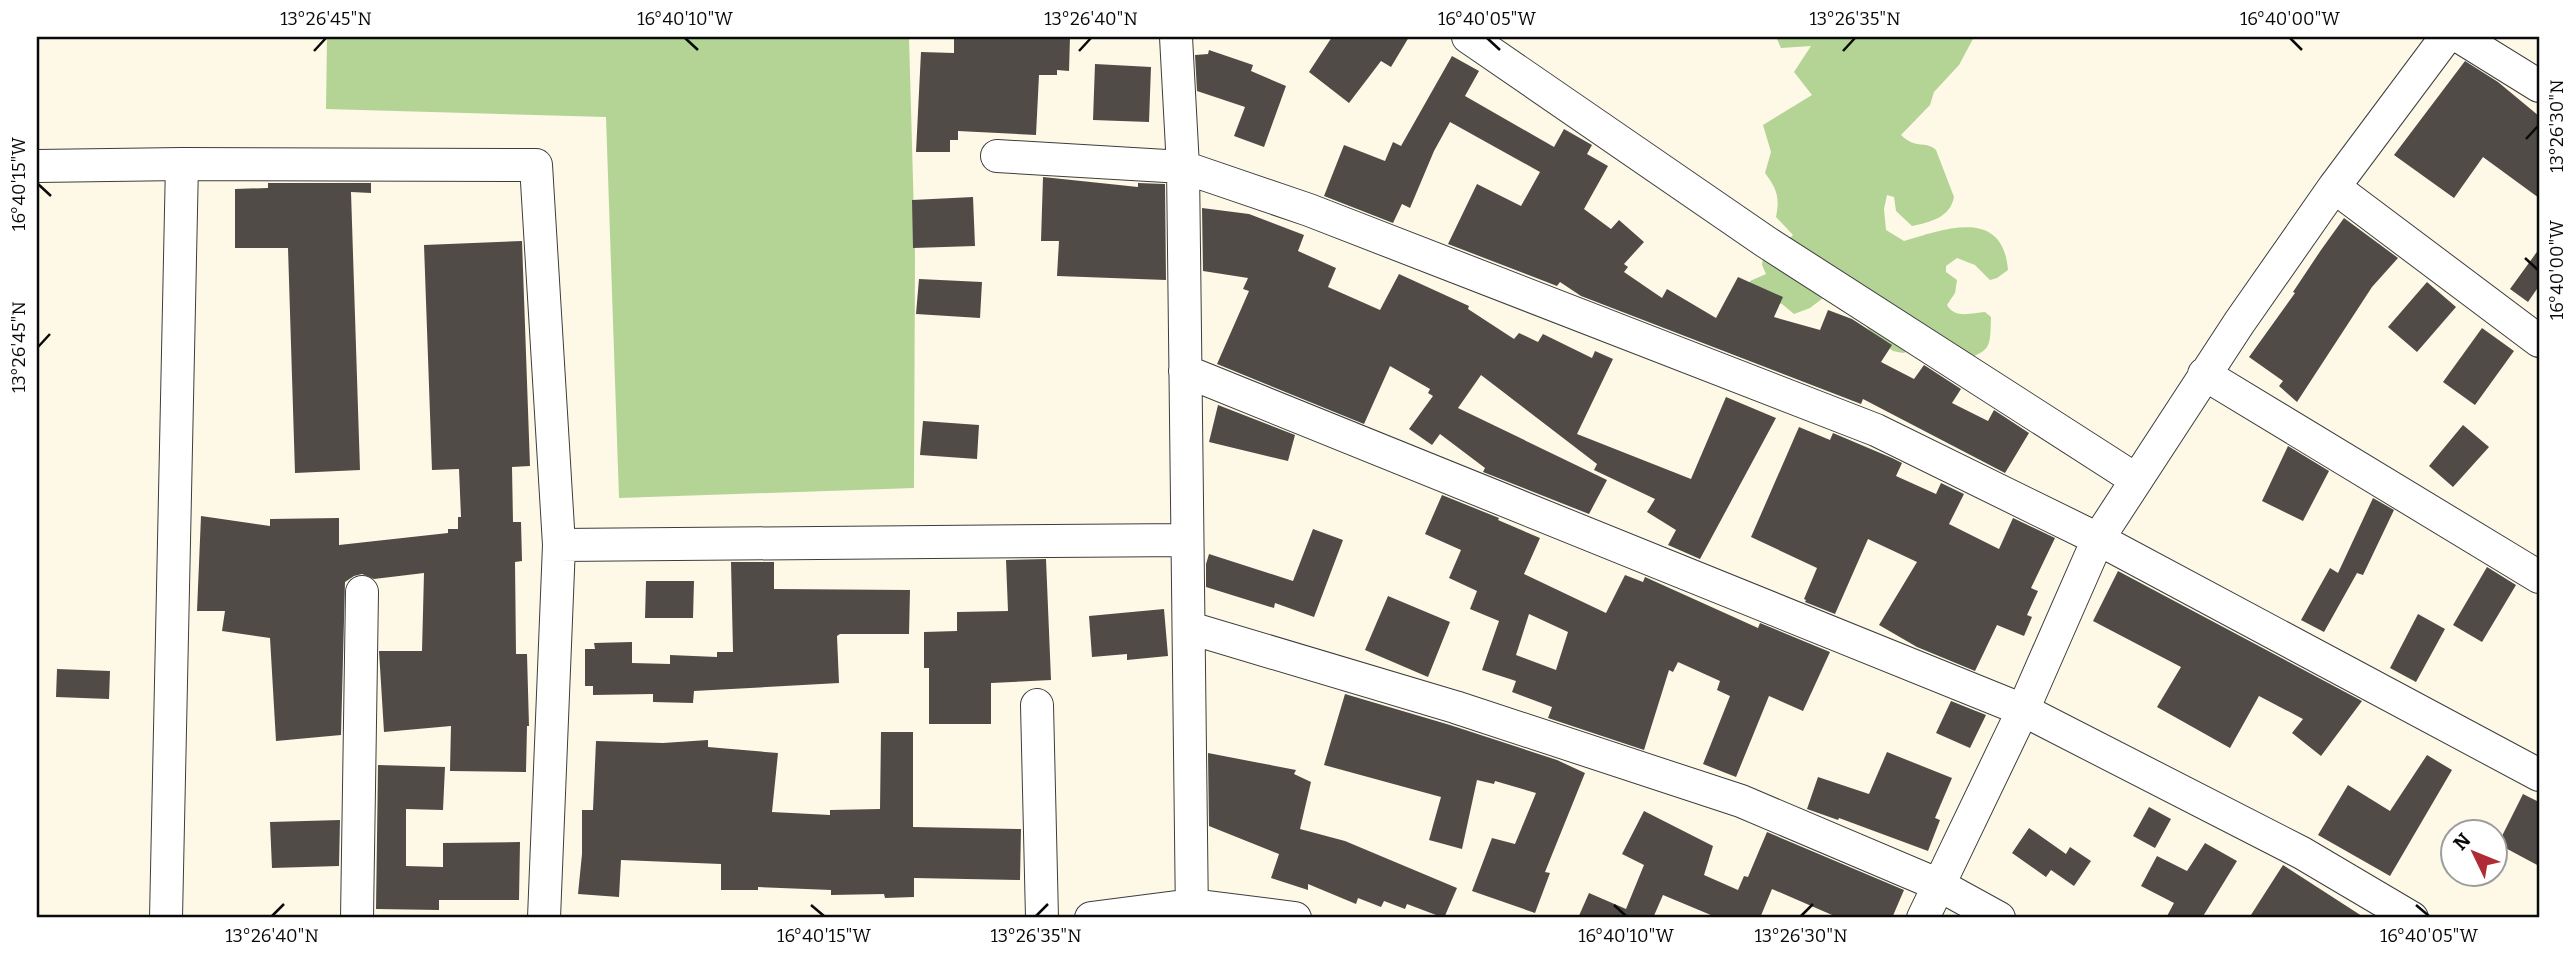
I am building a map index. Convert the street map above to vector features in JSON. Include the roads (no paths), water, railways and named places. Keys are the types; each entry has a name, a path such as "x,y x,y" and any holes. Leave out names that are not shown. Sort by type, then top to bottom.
{"street":[{"path":"1176,37 1183,167 1192,912"},
{"path":"1468,37 1766,243 2135,479"},
{"path":"1923,918 2023,710 2098,540 2204,374 2333,187 2446,37"},
{"path":"2460,37 2539,86"},
{"path":"997,156 1183,167 1348,225 1876,430 2098,540 2539,775"},
{"path":"166,918 183,164"},
{"path":"37,166 536,165 559,545 544,918"},
{"path":"2333,187 2539,341"},
{"path":"1185,371 2023,710 2302,853 2412,918"},
{"path":"2204,374 2539,577"},
{"path":"559,545 1186,540"},
{"path":"356,918 362,592"},
{"path":"1190,628 1455,707 1741,801 1939,885 1999,918"},
{"path":"1037,705 1042,918"},
{"path":"1091,918 1192,912 1295,918"}]}
